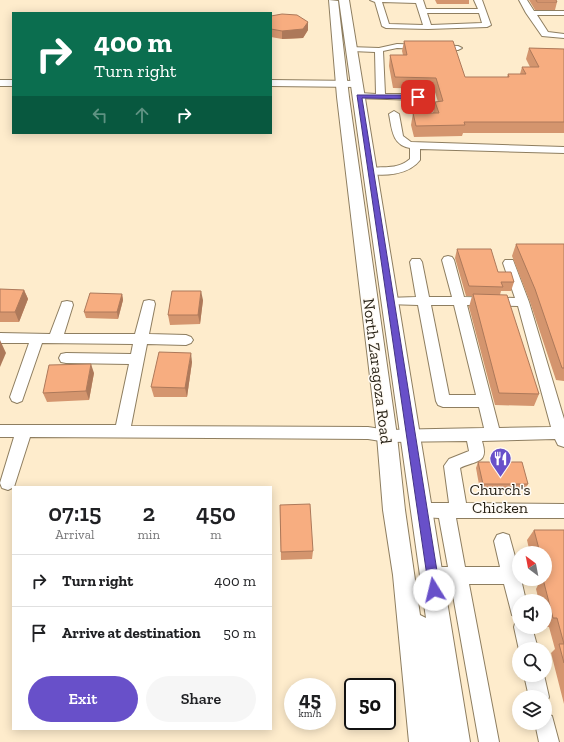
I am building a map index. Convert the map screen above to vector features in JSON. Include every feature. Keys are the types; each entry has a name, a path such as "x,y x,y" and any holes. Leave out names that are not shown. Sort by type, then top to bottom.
{"main road":[{"name":"North Zaragoza Road","path":"332,0 387,436 394,510 408,607 422,742"},
{"name":"North Zaragoza Road","path":"344,0 457,742"},
{"path":"336,32 342,35 345,47 352,49"},
{"path":"358,205 365,210 370,220 378,226"},
{"path":"408,607 422,632 438,742"}],"street":[{"path":"374,0 419,0 428,27"},
{"path":"378,0 386,26 428,27 487,25 478,0"},
{"path":"523,0 545,34 564,36"},
{"path":"423,11 482,11"},
{"path":"532,16 564,13"},
{"path":"532,16 564,19"},
{"path":"352,49 379,50 397,46 458,48"},
{"path":"379,50 381,96"},
{"path":"0,83 12,83"},
{"path":"272,83 343,83 358,90 381,96 418,97"},
{"path":"394,114 399,138 406,145 564,150"},
{"path":"370,171 385,172 397,170 411,164 415,160 415,146"},
{"path":"448,260 493,434"},
{"path":"416,262 443,401 484,401"},
{"path":"0,431 368,433 387,436 493,434 563,437 523,302 508,263"},
{"path":"391,301 523,302"},
{"path":"122,432 149,304"},
{"path":"55,339 67,305"},
{"path":"0,338 186,340"},
{"path":"17,397 38,338"},
{"path":"66,358 137,359"},
{"path":"8,483 24,432"},
{"path":"473,434 477,454 469,460 460,460 452,466 453,511 459,575 489,742"},
{"path":"422,510 564,511"},
{"path":"503,541 516,594"},
{"path":"432,576 511,574"},
{"path":"546,730 549,742"}],"building":[{"path":"536,0 556,0 557,2 537,2"},
{"path":"282,14 297,15 308,22 303,29 282,31 272,29 272,16"},
{"path":"404,41 453,41 465,77 509,77 508,74 526,74 522,67 539,67 529,48 564,49 564,122 464,122 465,125 416,126 413,113 439,113 435,102 443,101 436,78 395,77 390,55 407,55"},
{"path":"516,244 564,244 564,368 562,368 535,289"},
{"path":"457,249 491,249 498,272 511,272 514,282 501,282 503,287 469,286"},
{"path":"0,289 24,290 15,312 0,312"},
{"path":"172,291 201,291 198,315 168,315"},
{"path":"90,293 122,294 117,312 84,312"},
{"path":"473,294 507,295 539,394 499,393"},
{"path":"159,352 191,353 185,388 151,387"},
{"path":"91,364 86,391 43,393 49,365"},
{"name":"Church's Chicken","path":"478,462 522,462 528,484 483,484"},
{"path":"310,504 313,551 281,552 280,505"},
{"path":"534,530 564,530 564,644 557,618 553,618 552,614 552,594 547,594 545,586 552,586 552,546 538,546"},
{"path":"559,644 564,644 564,663"}],"place":[{"name":"Church's Chicken","path":"500,478"}],"route":[{"path":"418,97 359,96 434,590"}]}
